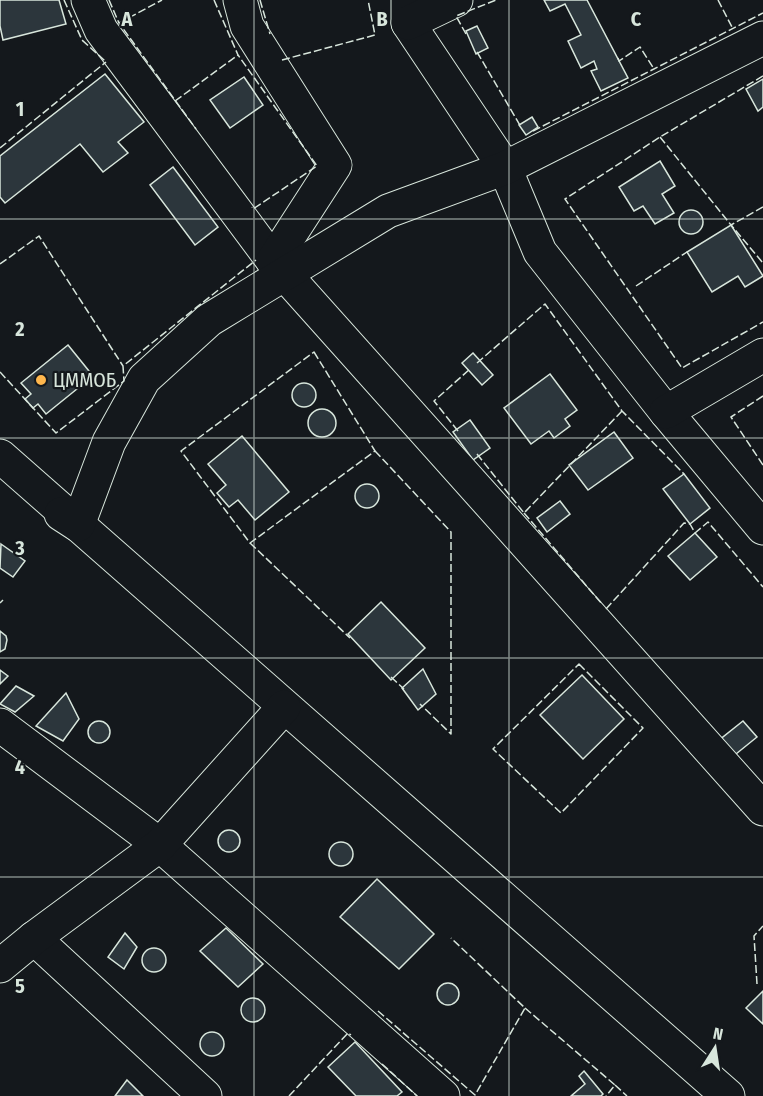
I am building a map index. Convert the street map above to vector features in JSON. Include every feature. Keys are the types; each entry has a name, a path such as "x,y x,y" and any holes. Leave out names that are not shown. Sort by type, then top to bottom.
{"street":[{"path":"88,0 101,30 279,268 763,809"},
{"path":"240,0 247,26 335,165 279,268"},
{"path":"456,0 408,12 505,168 540,252 666,412 763,528"},
{"path":"78,525 109,442 144,379 208,320 279,268 388,211 505,168 763,38"},
{"path":"666,412 763,355"},
{"path":"0,456 728,1096"},
{"path":"0,473 78,525"},
{"path":"0,966 34,938 160,845 284,707"},
{"path":"0,725 160,845 443,1096"},
{"path":"34,938 205,1096"}],"building":[{"path":"0,0 59,0 66,24 3,40 0,26"},
{"path":"544,0 587,0 628,78 601,91 591,71 597,69 594,61 581,68 568,41 581,35 565,4 550,11"},
{"path":"477,26 488,48 476,54 466,31"},
{"path":"105,74 144,122 118,142 128,153 103,172 80,144 5,203 0,197 0,156"},
{"path":"244,77 263,105 230,128 210,100"},
{"path":"763,79 763,107 758,111 746,89"},
{"path":"532,117 538,127 526,135 519,125"},
{"path":"660,161 675,186 662,194 674,213 655,224 643,206 634,211 619,187"},
{"path":"173,167 218,227 195,245 150,185"},
{"path":"691,210 699,214 703,222 699,230 691,234 683,230 679,222 683,214"},
{"path":"731,225 763,276 745,287 738,276 712,292 687,252"},
{"path":"68,345 93,376 46,414 38,404 33,408 25,399 31,394 21,383"},
{"path":"473,353 493,375 482,385 462,363"},
{"path":"550,374 577,410 565,419 570,426 554,438 549,431 531,444 504,408"},
{"path":"304,383 312,387 316,395 312,403 304,407 296,403 292,395 296,387"},
{"path":"322,409 332,413 336,423 332,433 322,437 312,433 308,423 312,413"},
{"path":"470,420 490,448 473,460 453,432"},
{"path":"614,432 633,458 588,490 569,465"},
{"path":"242,436 289,492 255,520 238,500 229,507 217,493 226,485 208,464"},
{"path":"684,474 710,508 690,524 663,489"},
{"path":"367,484 375,488 379,496 375,504 367,508 359,504 355,496 359,488"},
{"path":"560,501 570,514 547,532 537,518"},
{"path":"695,533 717,557 690,580 668,556"},
{"path":"1,544 25,561 13,577 0,568"},
{"path":"381,602 425,648 391,680 348,634"},
{"path":"0,631 7,640 5,649 0,652"},
{"path":"423,669 436,694 418,710 402,688"},
{"path":"0,670 8,676 0,684"},
{"path":"582,675 624,719 583,759 540,715"},
{"path":"16,686 34,696 15,712 0,704"},
{"path":"66,693 79,719 63,741 36,726"},
{"path":"95,721 103,721 110,728 110,736 103,743 95,743 88,736 88,728"},
{"path":"743,721 757,737 731,758 718,741"},
{"path":"225,830 233,830 240,837 240,845 233,852 225,852 218,845 218,837"},
{"path":"341,842 349,846 353,854 349,862 341,866 333,862 329,854 333,846"},
{"path":"377,879 434,934 399,969 340,917"},
{"path":"226,928 263,964 238,987 200,951"},
{"path":"125,933 137,947 124,969 108,957"},
{"path":"154,948 162,952 166,960 162,968 154,972 146,968 142,960 146,952"},
{"path":"444,983 452,983 459,990 459,998 452,1005 444,1005 437,998 437,990"},
{"path":"763,991 763,1024 746,1008"},
{"path":"253,998 261,1002 265,1010 261,1018 253,1022 245,1018 241,1010 245,1002"},
{"path":"212,1032 220,1036 224,1044 220,1052 212,1056 204,1052 200,1044 204,1036"},
{"path":"355,1042 402,1092 397,1096 356,1096 328,1067"},
{"path":"584,1071 603,1094 601,1096 571,1096 585,1084 579,1076"},
{"path":"127,1080 143,1096 115,1096"}],"fence":[{"path":"64,0 82,40 105,61"},
{"path":"109,0 119,23 196,129"},
{"path":"119,23 162,0"},
{"path":"214,0 238,55 317,166 253,209 252,207"},
{"path":"260,0 270,34"},
{"path":"282,60 375,35 368,0"},
{"path":"466,34 456,16 496,0"},
{"path":"718,0 733,29"},
{"path":"533,131 763,13"},
{"path":"618,58 619,61 640,47 654,69"},
{"path":"477,52 521,127"},
{"path":"175,101 238,55"},
{"path":"0,148 106,62"},
{"path":"763,76 660,137 565,199 682,368 763,322"},
{"path":"660,137 731,225"},
{"path":"763,207 731,225 763,263"},
{"path":"0,264 39,236 123,366"},
{"path":"636,286 687,252"},
{"path":"0,372 56,433 124,381 123,366 256,260"},
{"path":"477,363 545,304 622,411 684,474"},
{"path":"314,352 375,451 250,543 181,451 314,352"},
{"path":"458,431 434,401 470,369"},
{"path":"763,396 731,417 763,465"},
{"path":"477,454 524,513 622,411"},
{"path":"375,451 451,532 451,734 420,704"},
{"path":"524,513 602,604"},
{"path":"606,609 684,523 690,524 695,533 708,522 763,587"},
{"path":"250,543 350,638"},
{"path":"0,603 3,600"},
{"path":"579,664 643,728 561,813 493,749 579,664"},
{"path":"391,677 404,689"},
{"path":"757,984 754,936 763,926"},
{"path":"378,1011 475,1095 525,1008 451,938"},
{"path":"525,1008 615,1085 606,1096"},
{"path":"289,1096 348,1033 351,1035"},
{"path":"382,1064 417,1096"},
{"path":"615,1085 627,1096"}],"place":[{"name":"ЦММОБ","path":"41,380"}]}
